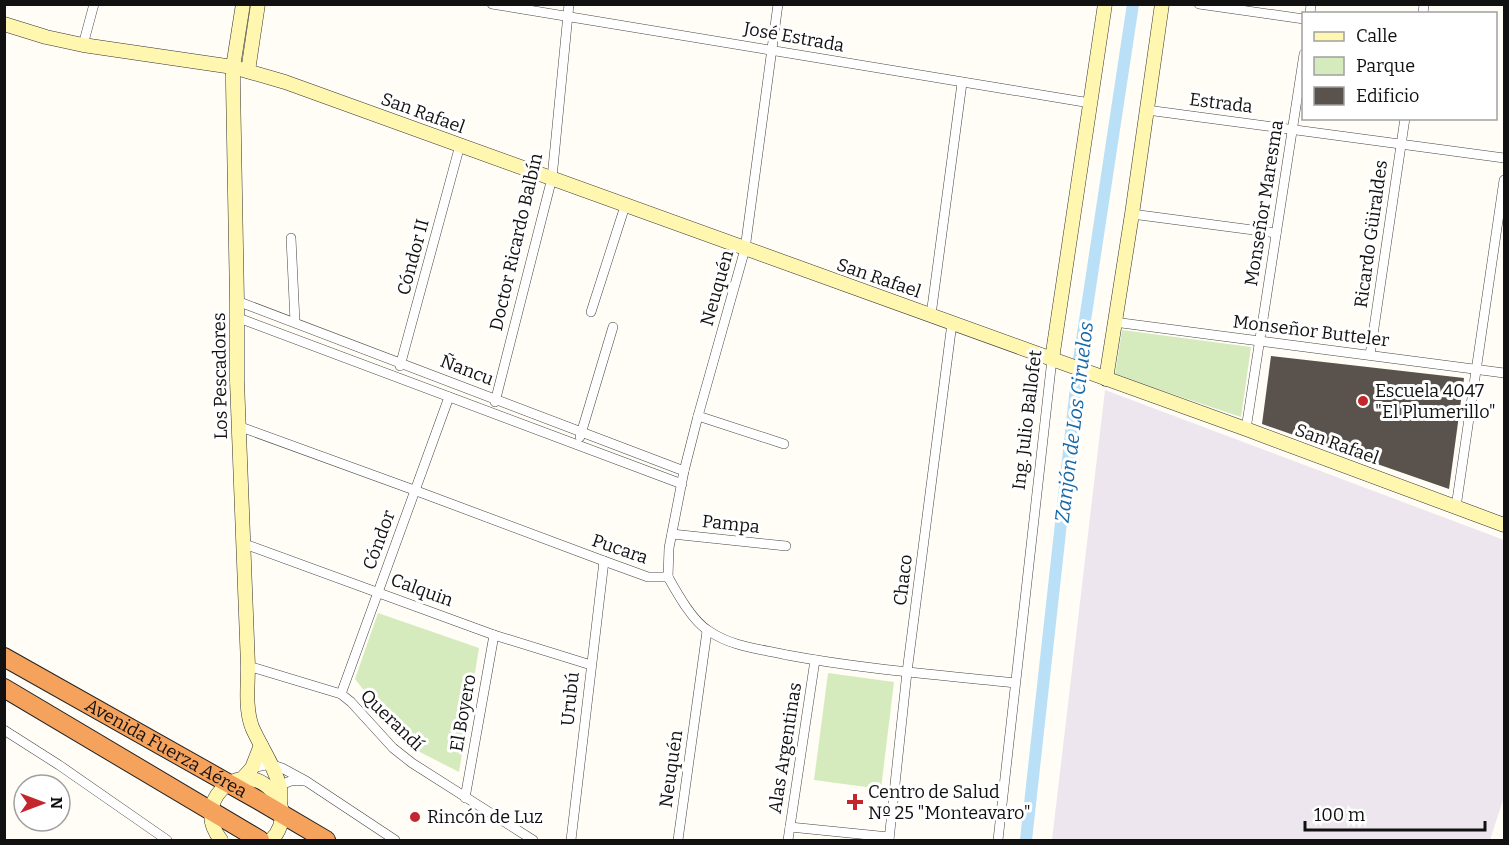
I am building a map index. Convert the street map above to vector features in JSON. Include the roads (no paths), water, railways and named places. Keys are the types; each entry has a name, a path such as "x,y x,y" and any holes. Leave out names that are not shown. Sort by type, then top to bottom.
{"highway":[{"name":"Avenida Fuerza Aérea","path":"4,657 281,808 326,840"},
{"name":"Avenida Fuerza Aérea","path":"4,688 211,817 260,840"}],"street":[{"path":"83,45 94,4"},
{"name":"Los Pescadores","path":"243,4 236,317 249,716 280,787 281,808"},
{"name":"Los Pescadores","path":"241,69 258,4"},
{"name":"José Estrada","path":"492,4 1090,103"},
{"name":"Doctor Ricardo Balbín","path":"493,413 552,178 569,4"},
{"name":"Neuquén","path":"668,577 669,548 684,471 745,249 778,4"},
{"name":"Ing. Julio Ballofet","path":"998,840 1015,683 1090,103 1105,4"},
{"path":"1101,377 1114,322 1132,214 1162,4"},
{"path":"1199,4 1302,19"},
{"name":"San Rafael","path":"4,24 83,45 241,69 303,89 1246,429 1504,525"},
{"name":"Monseñor Maresma","path":"1246,429 1302,66"},
{"path":"931,315 962,83"},
{"name":"Estrada","path":"1147,110 1504,158"},
{"name":"Ricardo Güiraldes","path":"1370,355 1405,120"},
{"name":"Cóndor II","path":"397,377 460,146"},
{"path":"1456,507 1504,180"},
{"path":"591,312 625,206"},
{"path":"1132,214 1276,232"},
{"path":"291,238 295,322"},
{"path":"1493,266 1504,267"},
{"name":"Ñancu","path":"237,301 684,471"},
{"name":"Ñancu","path":"236,317 682,484"},
{"name":"Monseñor Butteler","path":"1114,322 1504,373"},
{"name":"Chaco","path":"889,839 907,672 952,323"},
{"path":"578,445 613,327"},
{"name":"Cóndor","path":"340,694 448,397"},
{"path":"698,416 784,444"},
{"name":"Pucara","path":"238,426 604,561 648,576 668,577 684,604 707,630 727,641 746,647 815,660 1015,683"},
{"name":"Pampa","path":"672,534 786,546"},
{"name":"Calquin","path":"242,543 494,635 591,665"},
{"name":"Urubú","path":"571,840 604,561"},
{"name":"Neuquén","path":"678,840 707,630"},
{"name":"El Boyero","path":"465,798 494,635"},
{"name":"Alas Argentinas","path":"788,840 815,660"},
{"name":"Querandí","path":"248,666 340,694 351,702 393,748 412,763 533,840"},
{"path":"4,730 167,840"},
{"path":"252,768 261,745"},
{"path":"210,840 214,800 220,791 252,768 270,764 306,781 395,840"},
{"path":"280,787 292,780 306,781"},
{"path":"271,840 280,826 281,808"},
{"path":"211,817 215,833 221,840"},
{"path":"790,827 889,839"}],"waterway":[{"name":"Zanjón de Los Ciruelos","path":"1026,840 1079,360 1133,4"}],"place":[{"name":"Escuela 4047 \"El Plumerillo\"","path":"1363,401"},
{"name":"Centro de Salud Nº 25 \"Monteavaro\"","path":"855,802"},
{"name":"Rincón de Luz","path":"415,817"}]}
